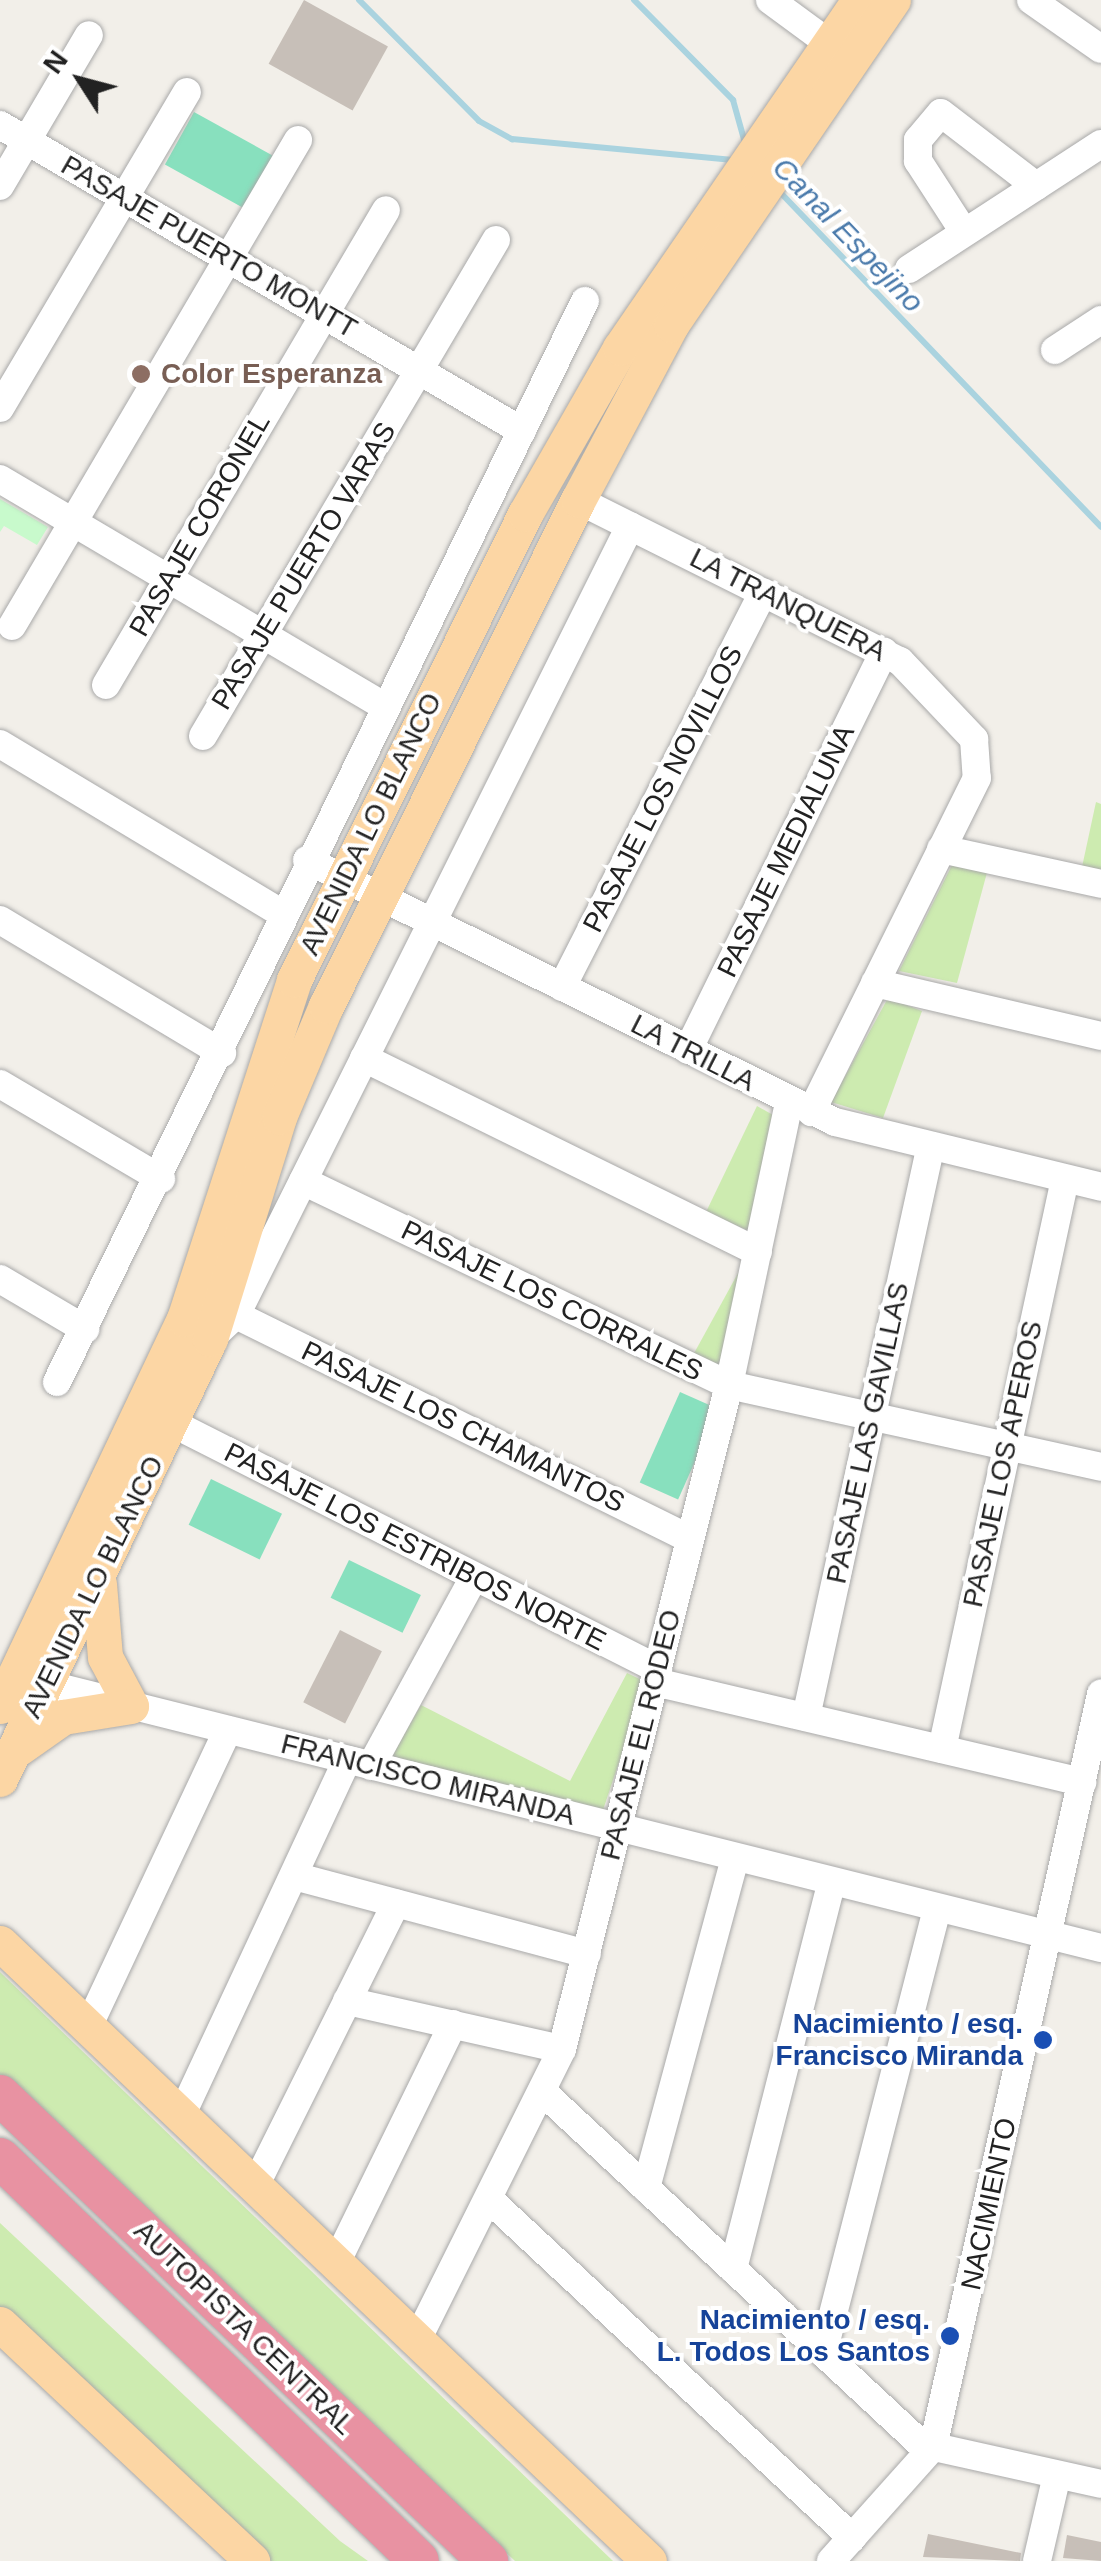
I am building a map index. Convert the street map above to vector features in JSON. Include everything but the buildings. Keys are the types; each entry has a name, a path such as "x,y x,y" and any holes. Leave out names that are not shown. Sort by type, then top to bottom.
{"highway":[{"name":"AUTOPISTA CENTRAL","path":"0,2095 488,2561"},
{"name":"AUTOPISTA CENTRAL","path":"0,2158 419,2561"}],"main road":[{"name":"AVENIDA LO BLANCO","path":"783,137 830,44 859,0"},
{"name":"AVENIDA LO BLANCO","path":"3,1700 184,1320 264,1055 344,878 566,436 783,137 893,0"},
{"name":"AVENIDA LO BLANCO","path":"6,1767 210,1340 293,1082 578,500 741,197"},
{"path":"6,1767 63,1718 130,1706 100,1637 100,1574"},
{"path":"3,1700 46,1684"},
{"path":"0,1943 649,2561"},
{"path":"0,2324 252,2561"}],"street":[{"path":"770,0 830,44"},
{"path":"1031,0 1101,49"},
{"path":"0,186 89,35"},
{"path":"0,408 187,92"},
{"path":"964,232 918,161 918,140 941,112 1036,186"},
{"name":"PASAJE PUERTO MONTT","path":"0,125 522,431"},
{"path":"12,626 298,140"},
{"path":"909,268 1101,144"},
{"name":"PASAJE CORONEL","path":"106,685 386,210"},
{"name":"PASAJE PUERTO VARAS","path":"203,736 496,240"},
{"name":"AVENIDA LO BLANCO","path":"57,1382 161,1179 222,1053 281,913 585,300"},
{"path":"1055,350 1101,320"},
{"path":"0,478 384,706"},
{"name":"LA TRANQUERA","path":"578,500 884,652 929,682 974,739"},
{"name":"AVENIDA LO BLANCO","path":"210,1340 236,1314 630,526"},
{"name":"PASAJE LOS NOVILLOS","path":"562,986 764,592"},
{"name":"PASAJE MEDIALUNA","path":"688,1050 884,652"},
{"name":"PASAJE EL RODEO","path":"416,2340 545,2094 562,2049 729,1385 758,1252 800,1107 875,983 976,778 974,739"},
{"path":"0,744 281,913"},
{"path":"942,848 1101,884"},
{"name":"LA TRILLA","path":"307,860 800,1107 930,1148 1101,1187"},
{"path":"0,920 222,1053"},
{"path":"875,983 1101,1036"},
{"path":"364,1058 758,1252"},
{"path":"0,1084 161,1179"},
{"name":"PASAJE LAS GAVILLAS","path":"806,1717 930,1148"},
{"name":"PASAJE LOS APEROS","path":"942,1749 1065,1179"},
{"name":"PASAJE LOS CORRALES","path":"302,1180 729,1385 1101,1468"},
{"path":"0,1279 85,1328"},
{"name":"PASAJE LOS CHAMANTOS","path":"236,1314 690,1539"},
{"name":"PASAJE LOS ESTRIBOS NORTE","path":"172,1423 657,1676 806,1717 1082,1782"},
{"path":"181,2116 294,1876 473,1579"},
{"name":"FRANCISCO MIRANDA","path":"46,1684 1101,1948"},
{"name":"NACIMIENTO","path":"831,2561 933,2447 1101,1694"},
{"path":"88,2027 228,1730"},
{"path":"646,2188 735,1858"},
{"path":"294,1876 587,1954"},
{"path":"733,2269 832,1882"},
{"path":"255,2186 396,1903"},
{"path":"823,2353 937,1909"},
{"path":"347,2001 562,2049"},
{"path":"336,2263 453,2024"},
{"path":"545,2094 823,2353 933,2447 1101,2484"},
{"path":"491,2201 852,2538"},
{"path":"1038,2561 1056,2475"}],"green space":[{"path":"194,112 278,159 249,211 165,164"},
{"path":"0,499 48,527 37,545 4,526 0,532"},
{"path":"1096,802 1101,804 1101,872 1082,867"},
{"path":"954,861 988,869 957,983 899,971"},
{"path":"888,998 922,1011 883,1118 831,1102"},
{"path":"757,1106 782,1120 756,1234 706,1212"},
{"path":"743,1264 722,1368 692,1357"},
{"path":"680,1392 718,1409 678,1500 640,1482"},
{"path":"211,1479 282,1514 260,1559 189,1525"},
{"path":"349,1560 421,1595 402,1633 331,1598"},
{"path":"627,1673 646,1682 603,1810 391,1757 421,1705 570,1781"},
{"path":"0,1972 613,2561 515,2561 0,2082"},
{"path":"0,2223 340,2541 368,2561 271,2561 0,2310"}],"waterway":[{"name":"Canal Espejino","path":"359,0 479,121 512,139 733,160"},
{"path":"634,0 733,100 745,143"},
{"name":"Canal Espejino","path":"777,189 1101,527"}],"place":[{"name":"Color Esperanza","path":"141,374"},
{"name":"Nacimiento / esq. Francisco Miranda","path":"1043,2040"},
{"name":"Nacimiento / esq. L. Todos Los Santos","path":"950,2336"}]}
